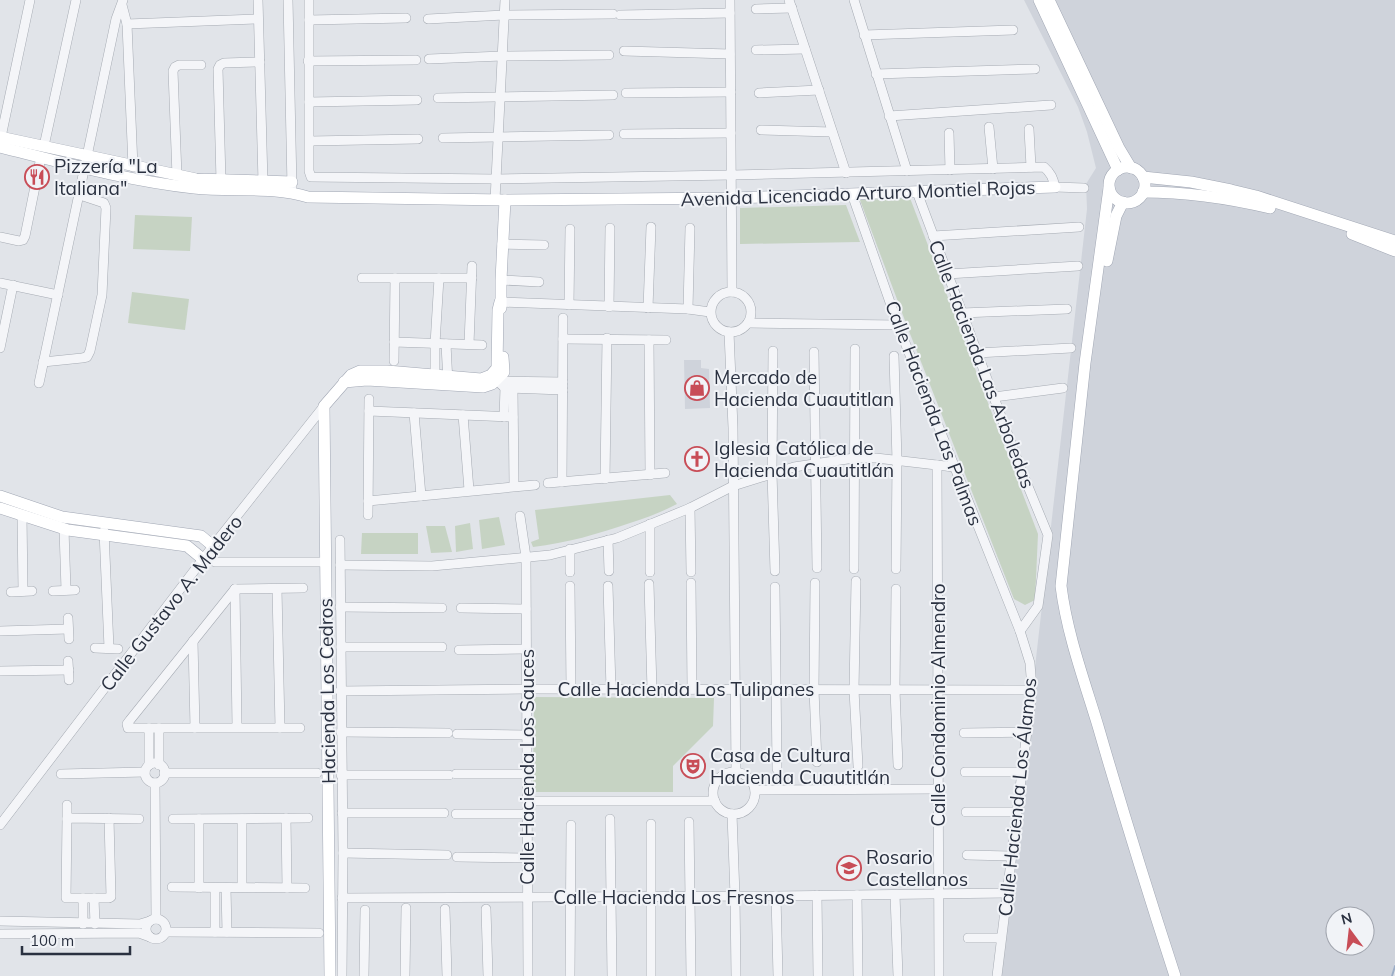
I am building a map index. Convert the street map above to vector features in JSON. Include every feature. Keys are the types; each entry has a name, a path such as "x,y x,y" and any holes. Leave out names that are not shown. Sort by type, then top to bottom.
{"main road":[{"path":"1038,0 1118,170"},
{"path":"1049,0 1118,148 1131,168"},
{"name":"Avenida Licenciado Arturo Montiel Rojas","path":"0,141 87,162 154,182 196,188 292,187"},
{"name":"Avenida Licenciado Arturo Montiel Rojas","path":"87,162 133,167 177,176 220,181 263,182 292,187 308,197 500,200 731,198 1054,187"},
{"path":"1109,188 1114,197 1122,202 1133,202 1141,196 1144,187 1142,177 1136,170 1131,168 1126,167 1118,170 1110,179 1085,363 1061,586 1064,610 1084,679 1128,829 1175,976"},
{"path":"1142,177 1191,182 1231,190 1395,241"},
{"path":"1143,192 1190,194 1226,198 1253,204 1328,226 1395,251"},
{"path":"435,379 481,379 502,383 497,368 502,244 500,200"},
{"path":"1122,202 1111,235 1090,363 1066,586 1069,609 1180,976"},
{"name":"Calle Gustavo A. Madero","path":"324,406 344,382 354,373 360,371 387,371 435,379"},
{"name":"Hacienda Los Cedros","path":"324,406 330,976"},
{"path":"0,496 104,529 188,546 208,554"},
{"path":"0,508 64,529 104,529 201,536 208,554"}],"street":[{"path":"0,141 30,0"},
{"path":"0,236 19,241 23,240 26,236 42,152 76,0"},
{"path":"258,0 263,182"},
{"path":"288,0 292,187"},
{"path":"309,0 310,141 418,139"},
{"path":"500,200 496,179 497,138 505,0"},
{"path":"730,0 732,292"},
{"path":"854,0 907,171"},
{"path":"122,2 126,24 133,167"},
{"path":"39,383 116,19 122,2"},
{"path":"756,9 791,4 846,173"},
{"path":"428,19 504,15 730,12"},
{"path":"309,20 406,18"},
{"path":"126,24 258,19"},
{"path":"864,35 1013,30"},
{"path":"756,50 805,49"},
{"path":"624,51 730,54"},
{"path":"429,59 609,55"},
{"path":"308,61 416,60"},
{"path":"220,181 218,68 224,63 260,62"},
{"path":"177,176 173,72 175,67 179,65 201,65"},
{"path":"876,74 1035,69"},
{"path":"759,93 819,90"},
{"path":"626,93 731,92"},
{"path":"438,98 613,95"},
{"path":"309,102 417,100"},
{"path":"889,116 1051,105"},
{"path":"989,127 993,168"},
{"path":"1029,129 1031,167"},
{"path":"760,130 832,132"},
{"path":"624,134 731,133"},
{"path":"949,133 950,170"},
{"path":"443,138 609,135"},
{"name":"Avenida Licenciado Arturo Montiel Rojas","path":"310,141 309,171 311,177 496,179 732,176 1044,167 1049,171 1054,187"},
{"path":"1054,187 1084,188"},
{"name":"Calle Hacienda Las Arboledas","path":"917,192 1048,535 1038,606 1020,631"},
{"name":"Calle Hacienda Las Palmas","path":"852,194 898,325 1020,631"},
{"path":"43,362 87,357 98,314 102,295 106,208 104,203 98,200 80,195"},
{"path":"648,308 651,227"},
{"path":"933,236 1079,227"},
{"path":"609,306 610,228"},
{"path":"688,309 690,228"},
{"path":"570,229 570,305"},
{"path":"502,244 544,245"},
{"path":"469,344 472,266"},
{"path":"948,274 1078,266"},
{"path":"362,278 472,278"},
{"path":"394,360 395,278"},
{"path":"435,379 439,278"},
{"path":"501,280 539,282"},
{"path":"0,283 58,295"},
{"path":"0,348 13,285"},
{"path":"732,292 743,296 747,300 751,312 748,323 740,330 729,332 723,331 713,323 710,312 712,304 717,297 724,293 732,292"},
{"path":"500,302 688,309 710,312"},
{"path":"962,313 1067,309"},
{"path":"562,482 563,318"},
{"path":"748,323 898,325"},
{"path":"729,332 733,428 736,772"},
{"path":"563,338 666,340"},
{"path":"605,479 607,338"},
{"path":"648,340 650,474"},
{"path":"394,342 482,345"},
{"path":"446,344 448,380"},
{"path":"977,353 1071,348"},
{"path":"854,569 855,349"},
{"path":"773,352 772,473 775,571"},
{"path":"814,352 817,568"},
{"path":"894,356 897,460 896,570"},
{"path":"502,383 563,386"},
{"path":"502,383 526,385"},
{"path":"502,383 509,417 514,486"},
{"path":"994,397 1063,388"},
{"path":"368,515 369,399"},
{"name":"Calle Gustavo A. Madero","path":"0,825 324,406"},
{"path":"369,411 509,417"},
{"path":"414,413 421,496"},
{"path":"463,415 469,490"},
{"path":"340,565 432,566 550,555 608,540 690,508 733,486 772,473 815,464 854,458 897,460 954,467"},
{"name":"Calle Condominio Almendro","path":"937,465 940,976"},
{"path":"548,483 665,473"},
{"path":"368,501 535,485"},
{"path":"690,508 691,572"},
{"path":"12,592 27,591 22,515"},
{"name":"Calle Hacienda Los Sauces","path":"520,516 526,557 528,976"},
{"path":"650,524 650,572"},
{"path":"53,591 71,590 64,529"},
{"path":"95,648 113,648 104,529"},
{"path":"340,540 343,853 342,976"},
{"path":"608,540 609,571"},
{"path":"570,549 570,572"},
{"path":"208,554 215,562 326,562"},
{"path":"856,581 854,690 858,766"},
{"path":"691,583 692,690"},
{"path":"815,583 814,690 817,762"},
{"path":"649,584 652,690"},
{"path":"570,586 571,689"},
{"path":"608,586 611,689"},
{"path":"775,587 777,769"},
{"path":"235,589 303,588"},
{"path":"235,589 130,720 127,724 128,728 300,728"},
{"path":"235,589 237,728"},
{"path":"277,589 280,728"},
{"path":"896,589 895,690 898,765"},
{"path":"340,607 442,608"},
{"path":"461,608 526,608"},
{"path":"68,618 69,639"},
{"path":"0,631 68,629"},
{"name":"Calle Hacienda Los Álamos","path":"997,976 1032,690 1030,663 1020,631"},
{"path":"193,641 195,728"},
{"path":"341,647 442,647"},
{"path":"459,650 526,649"},
{"path":"0,671 69,670"},
{"name":"Calle Hacienda Los Tulipanes","path":"340,691 526,689 1032,690"},
{"path":"149,728 147,780 155,783 161,781 162,769 159,728"},
{"path":"341,732 527,735"},
{"path":"964,733 1026,732"},
{"path":"61,774 147,769 154,764 162,769 317,773"},
{"path":"736,772 745,775 752,781 755,790 755,798 752,804 740,813 732,814 722,810 715,801 713,793 715,784 720,778 727,773 736,772"},
{"path":"965,772 1022,772"},
{"path":"342,775 527,774"},
{"path":"150,937 146,929 153,920 155,783"},
{"path":"755,790 938,789"},
{"path":"527,801 715,801"},
{"path":"67,805 67,897 111,897 109,818"},
{"path":"966,812 1017,812"},
{"path":"342,813 444,813"},
{"path":"456,814 527,814"},
{"path":"732,814 736,976"},
{"path":"242,818 242,888"},
{"path":"286,818 286,888"},
{"path":"174,819 308,818"},
{"path":"68,819 139,819"},
{"path":"199,819 199,888"},
{"path":"610,820 612,976"},
{"path":"689,822 692,976"},
{"path":"651,824 651,976"},
{"path":"570,976 571,825"},
{"path":"343,853 447,855"},
{"path":"967,854 1011,856"},
{"path":"458,857 527,858"},
{"path":"172,887 305,888"},
{"path":"215,888 215,932"},
{"path":"226,888 227,932"},
{"name":"Calle Hacienda Los Fresnos","path":"342,898 817,896 1007,893"},
{"path":"857,895 858,976"},
{"path":"895,895 898,976"},
{"path":"776,896 778,976"},
{"path":"817,896 818,976"},
{"path":"83,898 83,924"},
{"path":"94,898 95,924"},
{"path":"405,976 406,908"},
{"path":"445,909 447,976"},
{"path":"486,909 488,976"},
{"path":"364,976 365,910"},
{"path":"0,921 140,924 160,920 164,924 166,932"},
{"path":"0,934 138,933 159,938 166,932 320,933"},
{"path":"968,938 1001,938"}],"shaded area":[{"path":"1024,0 1395,0 1395,963 1391,976 1000,976 1087,209 1086,184 1096,168 1087,132 1078,107"},
{"name":"Mercado de Hacienda Cuautitlan","path":"684,360 701,360 701,368 709,369 710,408 685,409"}],"green space":[{"path":"910,198 1038,534 1035,600 1025,605 1014,599 907,326 860,200"},
{"path":"846,205 860,242 740,244 740,208"},
{"path":"135,215 192,217 190,251 133,249"},
{"path":"132,292 189,299 185,330 128,323"},
{"path":"670,495 677,504 636,521 558,543 533,547 531,542 539,539 535,510"},
{"path":"499,517 505,545 482,549 479,520"},
{"path":"470,523 473,549 456,552 455,526"},
{"path":"426,526 445,526 452,552 431,553"},
{"path":"362,533 418,533 418,554 361,554"},
{"path":"534,697 714,698 713,726 673,766 673,792 533,792"}],"waterway":[{"path":"1392,976 1395,966"}],"place":[{"name":"Pizzería \"La Italiana\"","path":"37,177"},
{"name":"Mercado de Hacienda Cuautitlan","path":"697,388"},
{"name":"Iglesia Católica de Hacienda Cuautitlán","path":"697,459"},
{"name":"Casa de Cultura Hacienda Cuautitlán","path":"693,766"},
{"name":"Rosario Castellanos","path":"849,868"}]}
